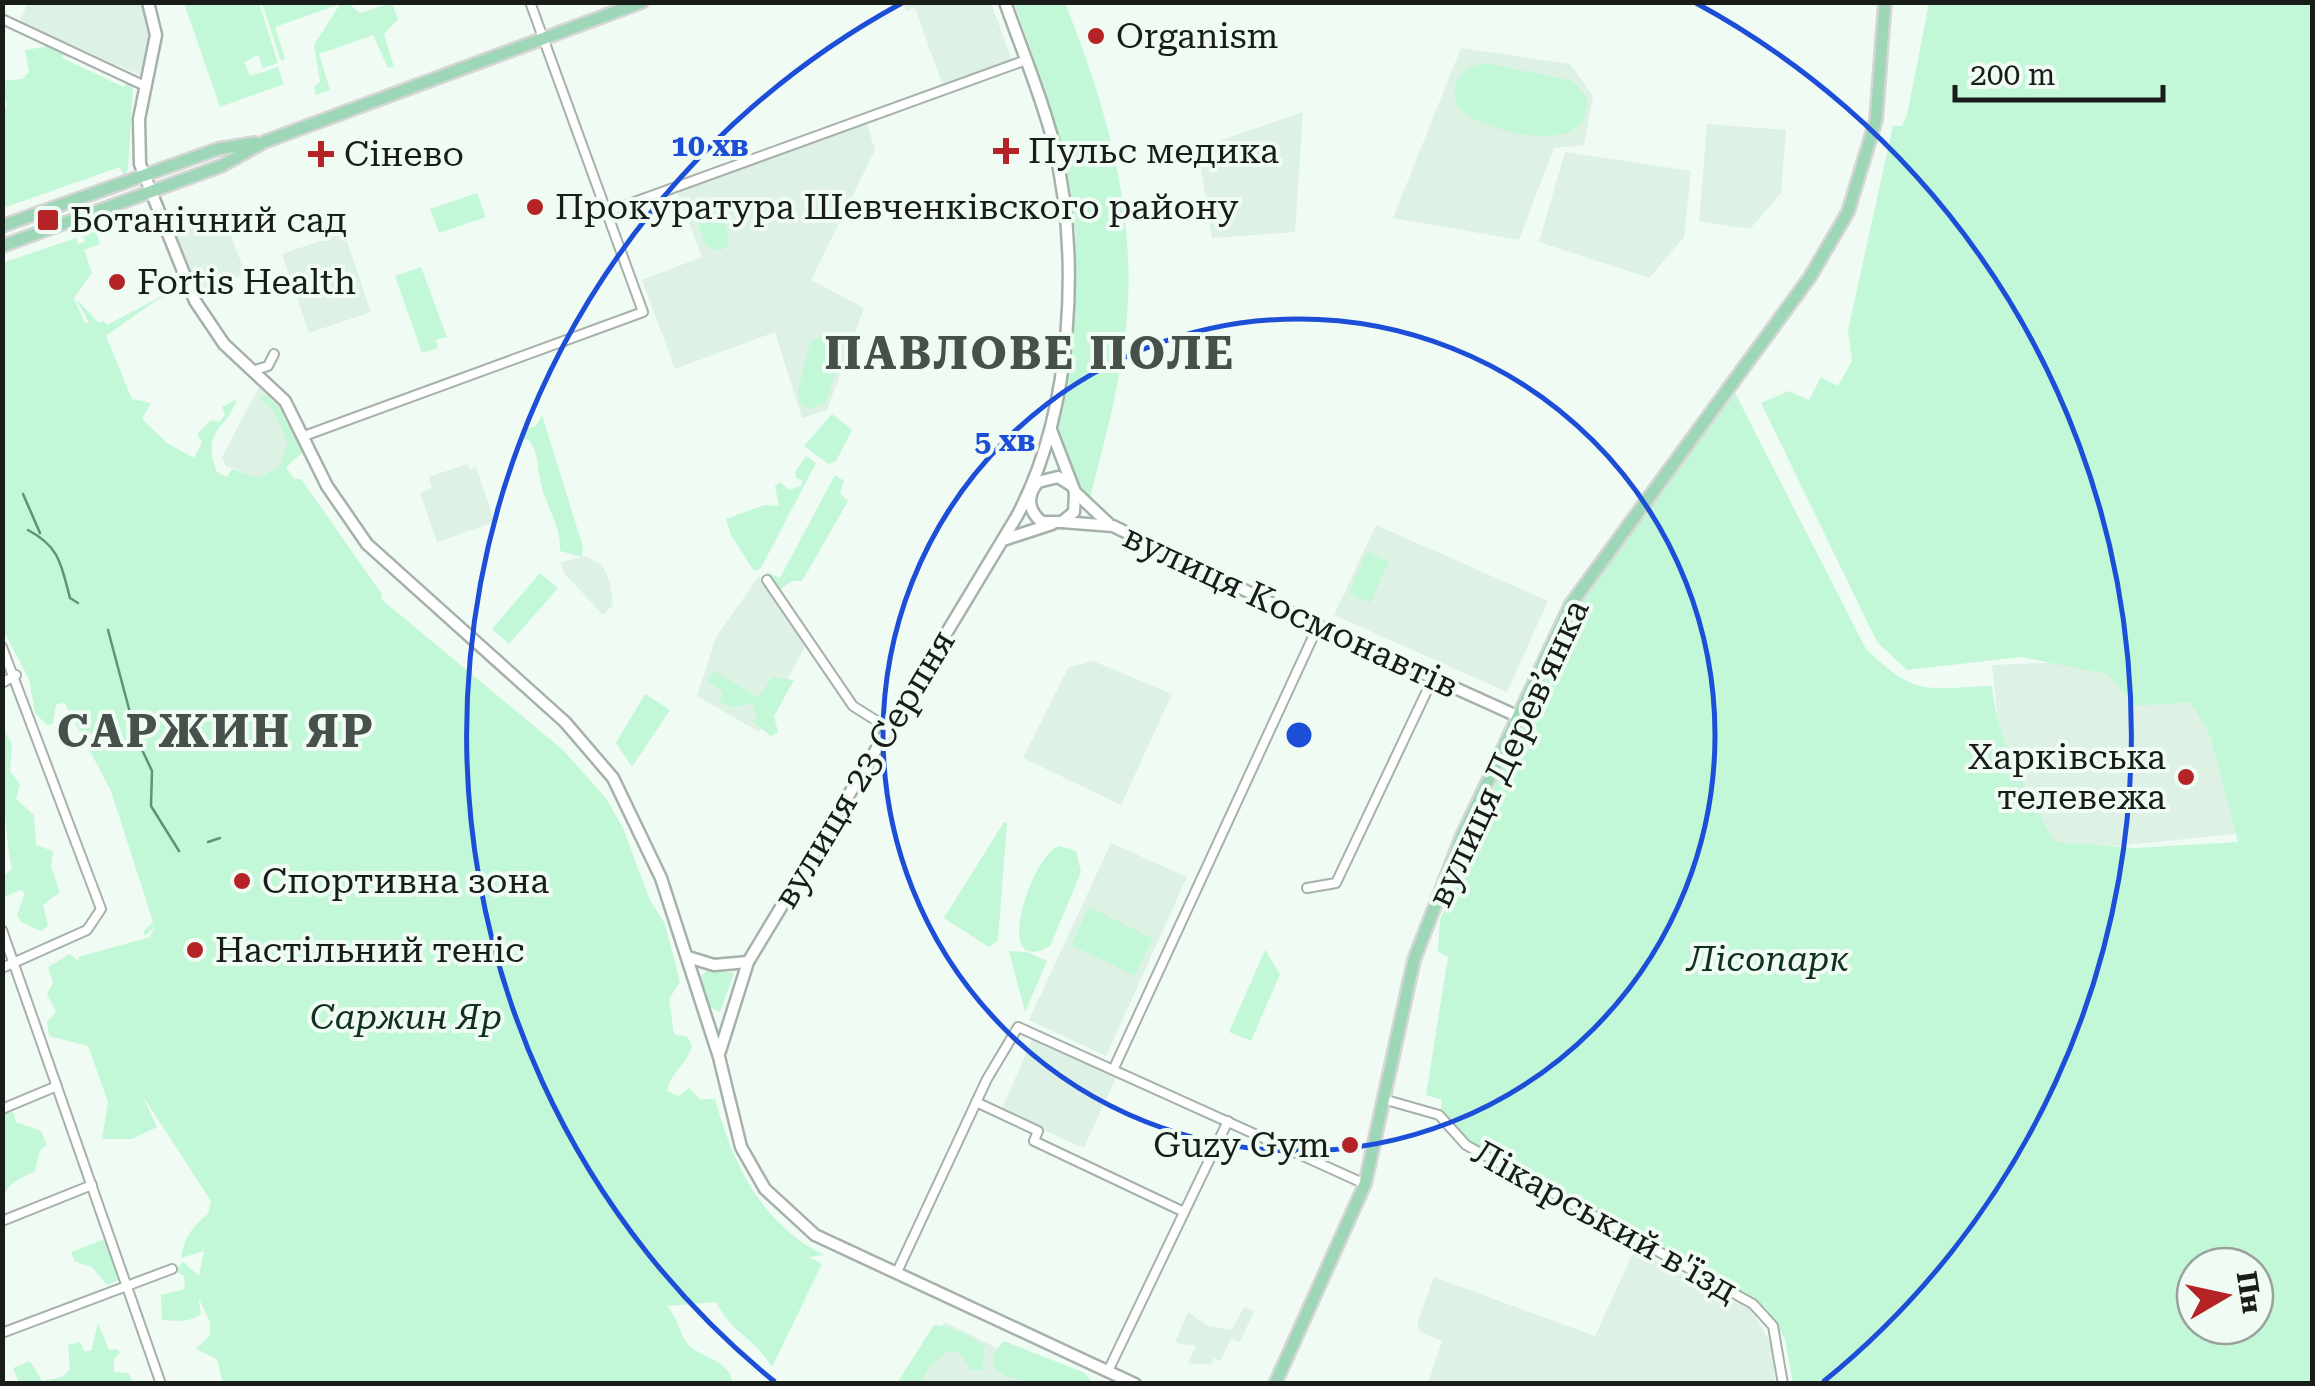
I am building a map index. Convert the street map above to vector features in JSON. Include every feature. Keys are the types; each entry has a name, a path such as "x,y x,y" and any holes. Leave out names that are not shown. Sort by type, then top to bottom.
{"main road":[{"path":"2,246 221,166 264,142 642,2"},
{"name":"вулиця Дерев’янка","path":"1275,1384 1364,1184 1414,960 1462,836 1571,604 1738,379 1838,233 1872,140 1885,2"},
{"path":"2,226 218,149 264,142"}],"street":[{"path":"148,2 156,35 138,119 142,176 203,316 285,401 327,486 367,544 580,736 614,778 649,847 719,1057 741,1147 764,1189 815,1236 1135,1384"},
{"path":"304,436 644,312 530,2"},
{"name":"вулиця 23 Серпня","path":"719,1057 724,1028 748,962 1032,490 1050,424 1063,354 1068,254 1053,141 1005,2"},
{"path":"2,19 145,86"},
{"path":"607,212 1026,60"},
{"path":"252,371 268,366 274,354"},
{"name":"вулиця 23 Серпня","path":"1050,424 1073,488 1114,526"},
{"path":"1052,476 1073,488 1076,508 1057,523 1032,510 1032,490 1038,482 1052,476"},
{"name":"вулиця Космонавтів","path":"1001,542 1057,523 1114,526 1318,626 1517,716"},
{"path":"767,580 853,706 888,728"},
{"path":"1114,1068 1318,626"},
{"path":"2,648 16,675 100,902 97,920 87,930 2,968"},
{"path":"2,683 16,675"},
{"path":"1306,888 1336,883 1433,678"},
{"path":"2,930 161,1384"},
{"path":"688,957 714,966 748,962"},
{"path":"896,1272 976,1102 1018,1027 1364,1184"},
{"path":"2,1109 57,1086"},
{"name":"Лікарський в'їзд","path":"1382,1099 1438,1115 1466,1146 1753,1304 1773,1326 1783,1384"},
{"path":"976,1102 1038,1131 1034,1141 1184,1212"},
{"path":"1108,1371 1228,1121"},
{"path":"2,1221 92,1185"},
{"path":"2,1333 172,1269"}],"shaded area":[{"path":"28,3 144,3 152,33 141,75 19,23"},
{"path":"903,3 991,3 1012,61 943,86 915,8 906,11"},
{"path":"1461,48 1570,64 1593,96 1584,145 1554,148 1519,240 1393,218"},
{"path":"1303,112 1295,232 1212,238 1198,148"},
{"path":"866,121 875,150 811,280 864,308 827,410 802,418 775,332 675,369 642,280 702,257 677,191"},
{"path":"1707,124 1786,130 1781,193 1750,229 1699,221"},
{"path":"1565,152 1691,171 1684,237 1649,278 1539,242"},
{"path":"230,212 235,227 231,236 245,273 199,294 174,232"},
{"path":"344,233 371,312 309,333 282,254"},
{"path":"260,385 283,405 301,439 289,446 279,467 258,478 226,466 222,457"},
{"path":"467,464 470,469 476,467 495,522 437,542 420,493 432,488 429,477"},
{"path":"1376,525 1548,601 1507,692 1334,615"},
{"path":"586,556 603,566 610,583 613,605 603,615 564,573 561,562"},
{"path":"759,576 807,643 759,732 697,696 716,637"},
{"path":"2217,656 2235,834 2036,854 2009,828 1992,665"},
{"path":"1093,661 1172,694 1121,805 1023,758 1068,668"},
{"path":"1111,843 1187,877 1106,1056 1029,1020"},
{"path":"1034,1035 1118,1073 1084,1148 1001,1111"},
{"path":"1635,1249 1753,1311 1773,1348 1775,1383 1428,1383 1442,1341 1421,1332 1417,1324 1434,1277 1595,1336"},
{"path":"1244,1307 1254,1311 1240,1342 1231,1339 1220,1361 1214,1358 1210,1365 1188,1363 1196,1346 1175,1343 1188,1312 1208,1326 1232,1330"},
{"path":"944,1322 1056,1377 1061,1384 912,1384"}],"green space":[{"path":"184,3 259,3 278,63 263,68 258,55 244,62 250,76 278,67 284,84 220,107"},
{"path":"262,3 348,3 360,13 392,3 398,19 384,34 394,67 388,68 373,35 319,54 330,90 316,95 314,87 320,82 314,45 340,4 275,27 285,59 281,61"},
{"path":"1014,3 1065,3 1105,118 1122,196 1129,276 1125,340 1090,498 1074,478 1054,424 1072,357 1066,355 1074,283 1071,237 1076,236 1066,161 1060,162 1039,92 1045,89"},
{"name":"Лісопарк","path":"1929,3 2312,3 2312,1383 1793,1383 1785,1339 1766,1308 1467,1143 1441,1112 1442,1100 1426,1095 1448,957 1438,952 1440,920 1528,704 1570,616 1735,393 1866,649 1898,676 1923,687 1992,686 2007,747 2054,842 2135,848 2238,842 2210,735 2190,702 2135,706 2107,674 2021,657 1907,670 1877,642 1761,403 1789,391 1809,400 1821,377 1838,386 1852,361 1848,330 1893,126 1902,126"},
{"path":"49,46 64,53 62,58 124,87 127,81 133,86 128,169 124,177 120,167 3,208 2,110 7,106 2,81 22,79 29,72 25,50"},
{"path":"1485,63 1573,81 1586,97 1584,118 1572,130 1553,136 1506,131 1466,114 1456,104 1457,82 1464,71"},
{"path":"477,193 486,217 439,233 430,209"},
{"path":"706,197 716,205 726,225 728,245 720,251 706,246 693,212 697,200"},
{"name":"Саржин Яр","path":"96,231 100,244 84,250 92,273 74,298 85,323 89,323 76,299 99,323 104,321 107,325 171,291 172,295 158,299 106,336 132,399 151,403 142,419 167,443 194,458 202,442 197,434 211,420 219,422 225,415 222,407 237,399 213,438 213,458 217,472 227,477 232,469 258,478 279,467 288,444 273,409 260,399 263,394 278,406 303,452 286,467 294,479 301,479 382,594 381,599 563,750 606,798 623,828 650,900 665,924 680,982 669,999 674,1034 687,1037 692,1046 667,1091 679,1096 689,1088 700,1099 715,1099 731,1146 752,1189 782,1226 824,1255 809,1257 822,1264 772,1367 758,1348 729,1322 716,1302 667,1306 688,1344 727,1370 733,1383 223,1383 217,1359 196,1349 210,1335 210,1322 198,1297 201,1314 187,1320 162,1320 161,1295 185,1289 184,1276 175,1271 183,1262 199,1276 204,1251 181,1258 187,1238 208,1214 211,1201 142,1095 157,1127 132,1139 102,1139 108,1102 88,1046 49,1036 47,1022 56,1012 47,994 53,982 48,967 70,954 79,962 78,957 150,937 154,927 145,936 143,932 153,922 111,791 64,702 56,705 53,724 47,725 35,713 29,679 3,630 2,263 76,238 79,244 85,242 83,235"},
{"path":"421,267 447,337 436,340 438,348 422,353 395,276"},
{"path":"821,336 837,341 841,355 826,402 810,409 800,403 798,391 810,343"},
{"path":"832,414 852,430 836,461 829,464 804,446"},
{"path":"542,415 583,547 582,557 560,551 535,453 530,441 519,437 522,429 536,426"},
{"path":"806,456 816,463 761,568 754,571 731,535 726,519 764,505 779,506 775,486 780,482 789,490 801,486 803,481 796,478 795,472"},
{"path":"835,475 844,481 840,493 848,501 802,581 792,581 779,590 766,572 780,578"},
{"path":"1367,552 1389,562 1370,603 1349,593"},
{"path":"540,573 558,588 509,644 492,629"},
{"path":"714,671 758,697 773,677 794,680 774,716 778,732 771,736 752,721 757,716 753,703 733,707 719,702 723,693 707,680"},
{"path":"645,694 670,710 632,767 616,743"},
{"path":"5,730 12,745 10,771 20,784 16,799 34,815 36,845 53,851 51,867 60,892 43,905 48,926 41,931 21,922 17,915 25,893 20,890 3,898 3,877 12,869 4,799"},
{"path":"1004,822 1007,823 998,940 989,947 944,918"},
{"path":"1059,846 1076,851 1081,872 1050,946 1032,952 1022,946 1021,912 1037,870"},
{"path":"1089,907 1153,939 1135,976 1071,945"},
{"path":"1265,950 1280,974 1251,1041 1229,1032"},
{"path":"1009,951 1027,952 1047,961 1025,1012"},
{"path":"709,969 734,973 720,1012 708,1006 701,976"},
{"path":"13,1112 16,1122 41,1131 47,1145 40,1150 35,1171 9,1187 2,1204 3,1113"},
{"path":"107,1238 121,1279 107,1285 92,1267 74,1261 71,1252"},
{"path":"98,1323 109,1350 118,1349 120,1353 114,1359 114,1372 128,1373 134,1383 19,1383 13,1368 30,1361 42,1381 62,1377 70,1369 68,1345 80,1342 84,1351 91,1351"},
{"path":"934,1325 961,1332 984,1347 983,1370 971,1370 960,1353 948,1351 929,1367 920,1383 897,1383"},
{"path":"1004,1341 1085,1373 1092,1382 1040,1383 1005,1375 995,1367 993,1356"}],"waterway":[{"path":"23,494 40,533"},
{"path":"28,530 53,550 70,598 78,603"},
{"path":"108,630 137,739 152,771 151,806 179,851"},
{"path":"208,842 220,838"}],"place":[{"name":"Organism","path":"1096,36"},
{"name":"Пульс медика","path":"1006,151"},
{"name":"Сінево","path":"321,154"},
{"name":"Прокуратура Шевченківского району","path":"535,207"},
{"name":"Ботанічний сад","path":"48,220"},
{"name":"Fortis Health","path":"117,282"},
{"name":"Харківська телевежа","path":"2186,777"},
{"name":"Спортивна зона","path":"242,881"},
{"name":"Настільний теніс","path":"195,950"},
{"name":"Guzy Gym","path":"1350,1145"}],"district":[{"name":"ПАВЛОВЕ ПОЛЕ","path":"1030,353"},
{"name":"САРЖИН ЯР","path":"216,731"}]}
